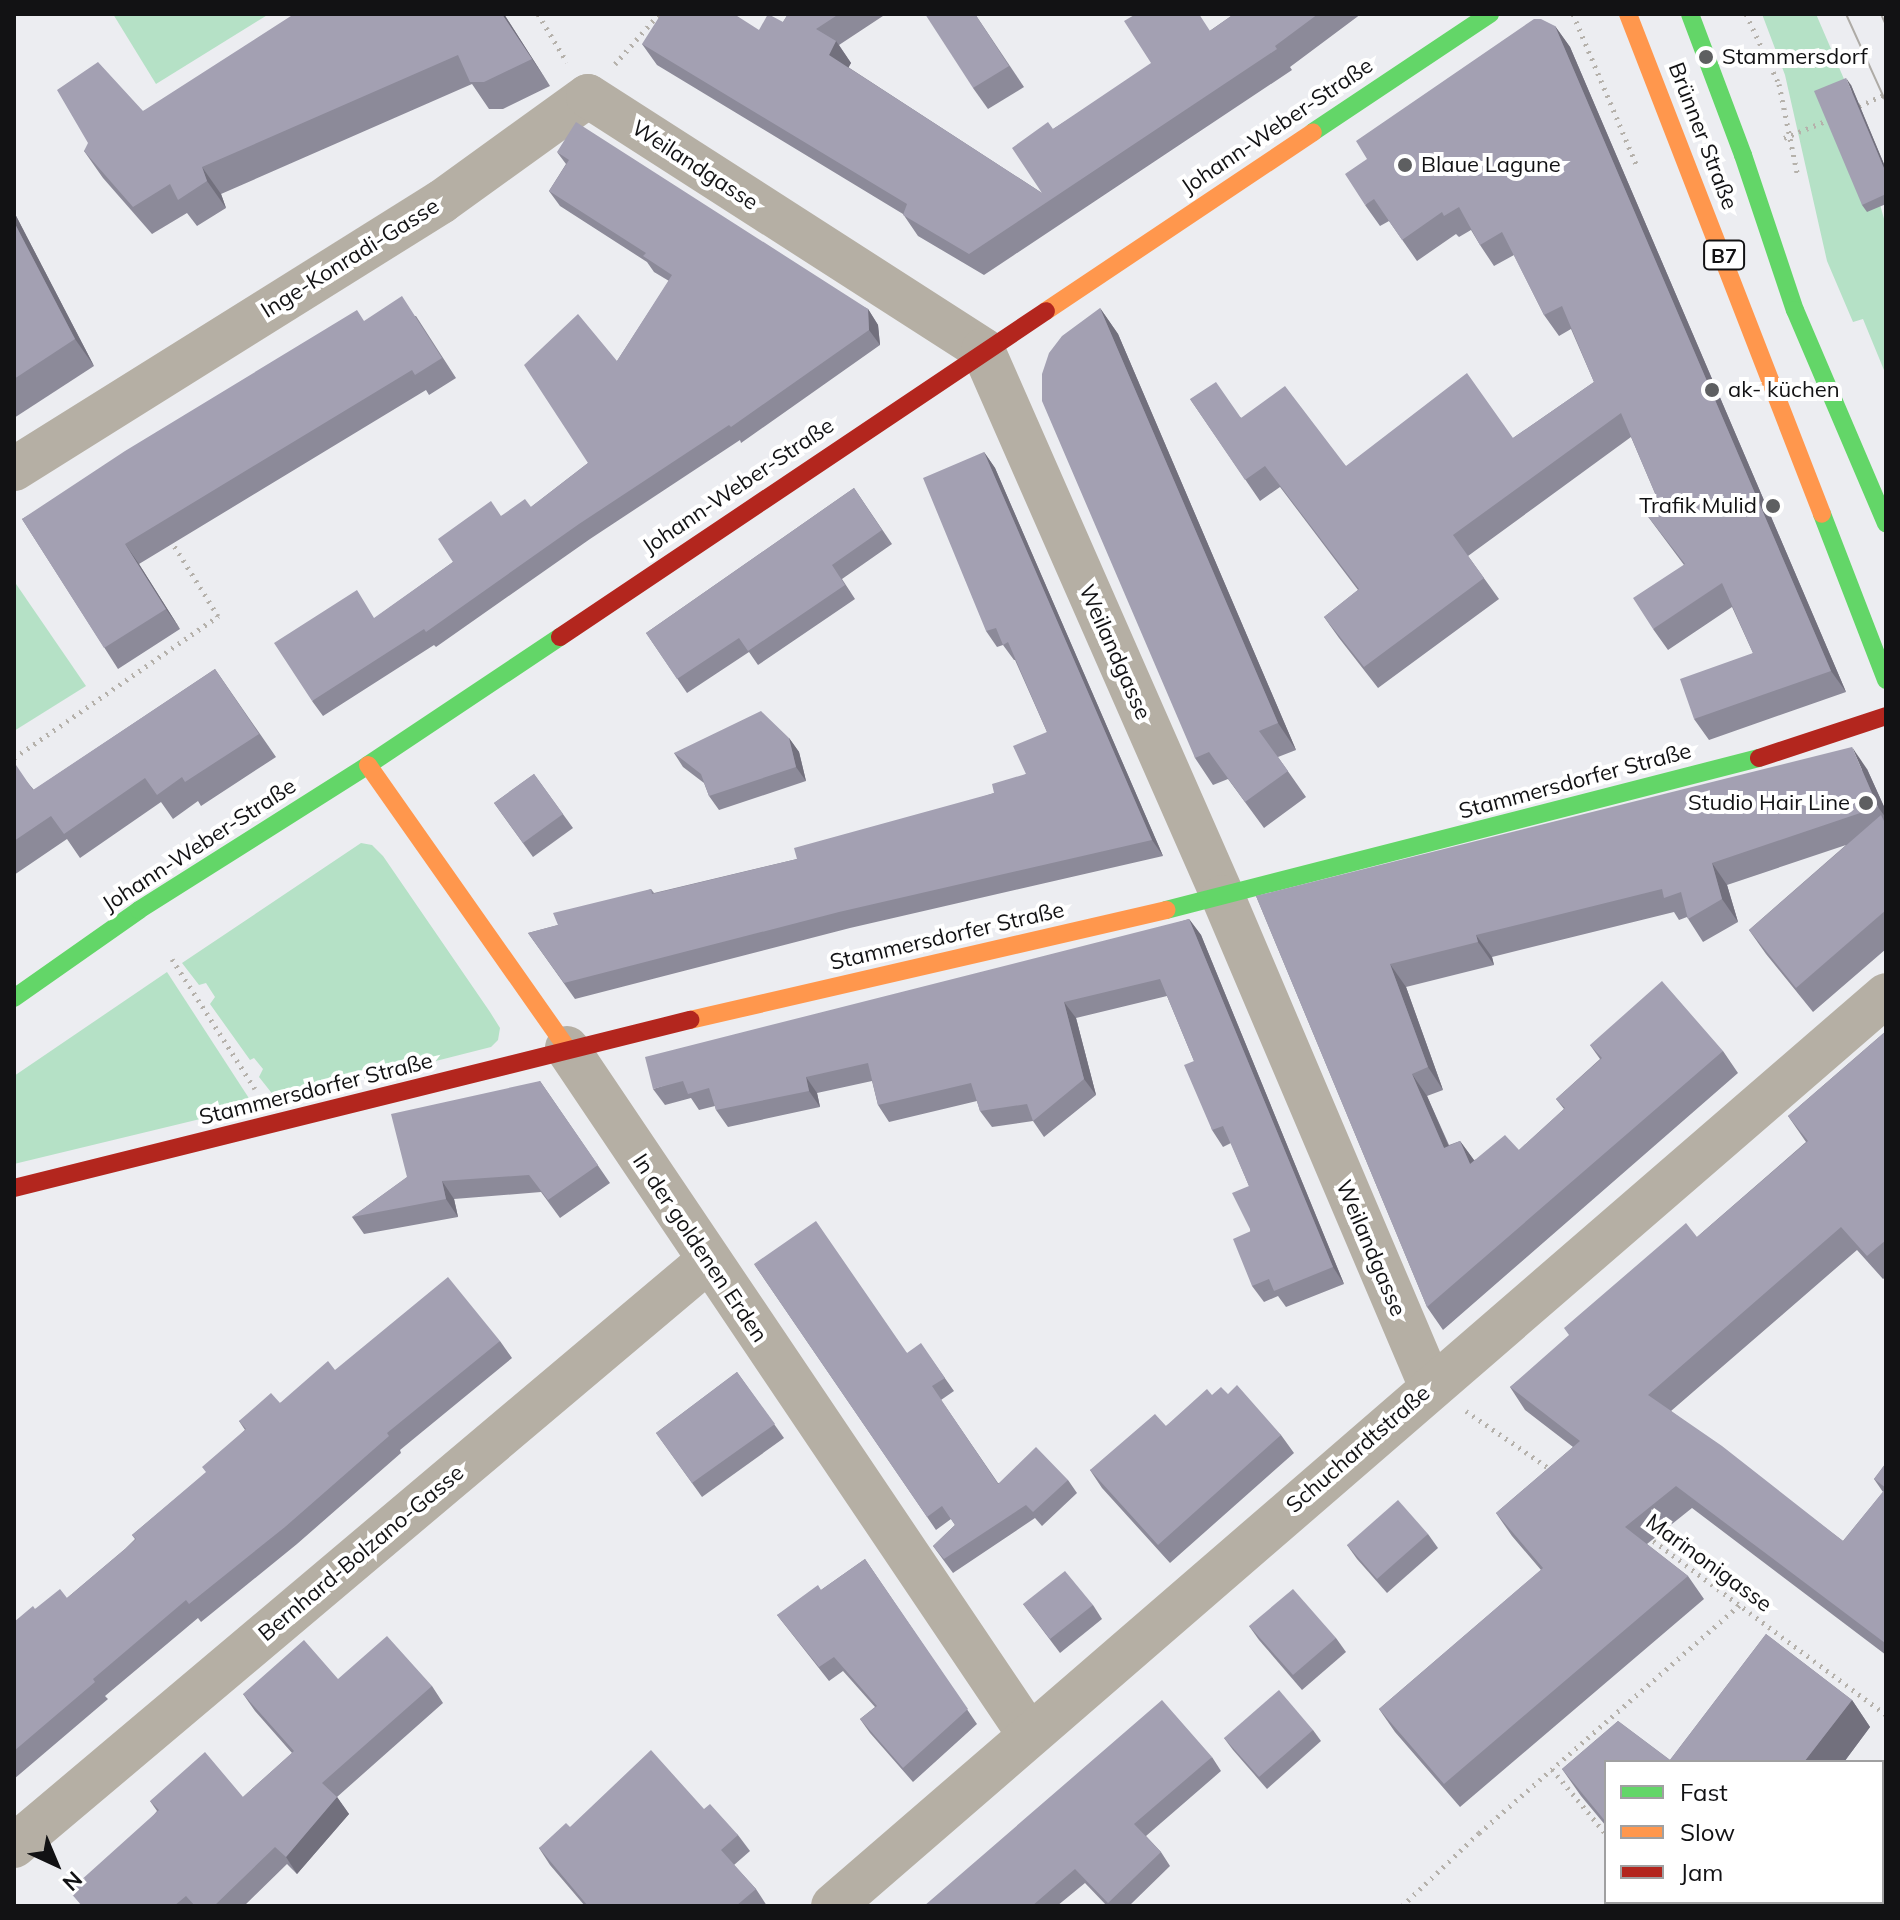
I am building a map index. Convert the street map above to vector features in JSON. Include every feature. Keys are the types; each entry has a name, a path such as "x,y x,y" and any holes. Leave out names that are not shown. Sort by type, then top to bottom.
{"main road":[{"name":"Johann-Weber-Straße","path":"14,998 139,910 368,765 983,350 1490,14"},
{"name":"Brünner Straße","path":"1628,14 1886,680"},
{"name":"Brünner Straße","path":"1690,14 1743,155 1795,310 1886,523"},
{"name":"Stammersdorfer Straße","path":"14,1188 278,1125 567,1048 1223,897 1792,749 1886,716"},
{"name":"In der goldenen Erden","path":"368,765 567,1048"}],"street":[{"name":"Weilandgasse","path":"588,96 983,350 1223,897 1431,1387"},
{"name":"Inge-Konradi-Gasse","path":"14,469 441,202 588,96"},
{"name":"Schuchardtstraße","path":"833,1906 1028,1733 1886,995"},
{"name":"In der goldenen Erden","path":"567,1048 1028,1733"},
{"name":"Bernhard-Bolzano-Gasse","path":"14,1846 708,1261"}],"path":[{"path":"538,14 588,96 659,14"},
{"path":"1573,14 1581,32"},
{"path":"1859,106 1886,94"},
{"path":"1784,138 1828,120"},
{"path":"14,758 218,616 169,536"},
{"path":"172,959 278,1125"},
{"path":"1431,1387 1556,1474"},
{"name":"Marinonigasse","path":"1643,1534 1741,1604 1886,1715"},
{"path":"1402,1906 1552,1769 1741,1604"},
{"path":"1552,1769 1604,1832"}],"green space":[{"path":"113,14 269,14 156,84"},
{"path":"1762,14 1816,14 1847,86 1886,226 1886,375 1863,319 1853,322 1827,261 1785,75"},
{"path":"14,581 86,686 14,731"},
{"path":"361,843 372,845 383,856 500,1028 498,1040 491,1047 278,1101 259,1077 263,1069 254,1058 250,1060 210,1004 215,997 206,983 199,985 182,963"},
{"path":"167,972 254,1106 14,1164 14,1076"}],"building":[{"path":"294,14 502,14 532,59 484,82 470,82 458,55 202,167 207,181 178,200 170,184 133,207 84,151 88,143 57,90 98,62 143,111"},
{"path":"661,14 734,14 759,30 768,14 783,22 788,14 839,14 816,29 836,41 829,55 1042,193 1012,148 1048,122 1053,129 1151,63 1124,21 1136,14 1199,14 1210,31 1234,14 1318,14 1275,46 1277,49 969,254 903,215 907,204 642,44"},
{"path":"925,14 975,14 1009,66 973,88"},
{"path":"1534,19 1555,26 1831,671 1694,719 1680,679 1753,653 1722,583 1653,629 1633,598 1685,564 1643,510 1657,498 1621,413 1453,535 1484,578 1364,667 1324,617 1359,589 1265,466 1245,480 1190,399 1216,382 1241,418 1285,386 1346,466 1467,373 1513,438 1594,382 1562,306 1544,315 1502,232 1480,245 1459,207 1444,216 1442,212 1402,240 1374,199 1365,205 1345,174 1367,159 1356,141"},
{"path":"1846,78 1886,173 1886,194 1862,205 1814,91"},
{"path":"576,122 868,309 869,330 731,427 729,425 579,524 426,632 424,629 312,701 274,643 357,590 374,618 453,562 438,539 491,501 501,516 525,499 531,507 588,463 524,365 578,314 617,361 672,275 643,256 646,253 549,191 569,160 557,152"},
{"path":"14,222 75,339 14,379"},
{"path":"402,296 442,358 415,375 412,370 125,544 166,609 104,648 22,519 125,451 357,310 364,321"},
{"path":"1100,308 1278,723 1259,731 1288,771 1245,802 1209,752 1195,758 1042,401 1042,374 1049,353 1062,336"},
{"path":"984,452 1152,840 839,912 564,983 528,933 558,925 553,913 651,889 652,894 797,859 794,848 994,793 992,784 1026,774 1013,746 1047,732 1008,642 1003,645 996,628 986,631 923,478"},
{"path":"854,488 882,530 832,565 845,585 748,651 739,638 677,679 646,633"},
{"path":"215,669 259,734 185,782 182,777 157,795 145,778 64,834 51,816 14,841 16,765 33,790"},
{"path":"761,711 789,738 796,767 709,796 701,774 674,753"},
{"path":"1852,747 1878,807 1712,863 1722,899 1688,919 1681,892 1664,898 1662,889 1476,935 1478,942 1390,964 1428,1067 1412,1074 1444,1148 1460,1141 1470,1164 1505,1135 1519,1150 1565,1108 1556,1099 1602,1058 1590,1045 1662,981 1723,1051 1427,1307 1256,896"},
{"path":"534,774 563,814 523,843 494,803"},
{"path":"1881,815 1886,825 1886,910 1796,988 1749,930"},
{"path":"1189,919 1333,1267 1274,1291 1269,1279 1252,1286 1233,1239 1251,1231 1232,1193 1249,1186 1223,1126 1212,1130 1184,1065 1194,1061 1160,979 1064,1002 1084,1079 1033,1121 1027,1104 980,1111 971,1083 878,1105 868,1063 806,1077 809,1091 716,1110 709,1088 688,1094 683,1081 653,1089 645,1057"},
{"path":"1886,1031 1886,1240 1867,1256 1841,1227 1648,1395 1722,1446 1843,1541 1886,1488 1886,1642 1676,1486 1625,1527 1688,1576 1444,1784 1379,1709 1543,1568 1496,1513 1580,1441 1510,1387 1569,1335 1564,1328 1686,1223 1697,1237 1808,1141 1788,1116"},
{"path":"540,1081 598,1165 548,1200 529,1175 442,1181 446,1199 352,1217 407,1177 391,1114"},
{"path":"816,1221 907,1353 921,1343 945,1378 932,1386 998,1484 1036,1447 1068,1480 1033,1512 1026,1505 944,1559 933,1546 955,1525 942,1506 927,1517 754,1264"},
{"path":"448,1277 500,1341 387,1433 389,1436 285,1527 189,1604 186,1600 14,1751 14,1622 60,1589 67,1598 125,1549 136,1539 132,1535 206,1472 202,1467 246,1429 239,1421 271,1393 280,1403 328,1361 335,1370"},
{"path":"737,1372 775,1424 692,1483 656,1433"},
{"path":"1237,1385 1281,1435 1158,1545 1090,1470 1155,1414 1166,1426 1207,1389 1212,1395 1221,1387 1228,1394"},
{"path":"1886,1463 1886,1488 1874,1479"},
{"path":"1398,1500 1428,1534 1377,1579 1347,1545"},
{"path":"865,1559 968,1709 903,1768 860,1719 877,1706 834,1657 819,1667 777,1615 818,1585 821,1590"},
{"path":"1065,1571 1093,1605 1050,1639 1023,1604"},
{"path":"1293,1589 1336,1638 1293,1675 1249,1626"},
{"path":"1766,1634 1852,1700 1806,1760 1670,1760"},
{"path":"387,1636 432,1686 322,1783 337,1797 286,1857 275,1847 214,1906 195,1906 186,1896 174,1906 82,1906 69,1891 159,1810 150,1801 205,1752 243,1797 294,1751 243,1694 304,1640 338,1679"},
{"path":"1279,1690 1313,1730 1259,1777 1224,1738"},
{"path":"1162,1700 1212,1757 1134,1824 1161,1852 1108,1903 1075,1869 1032,1906 924,1906"},
{"path":"1618,1721 1670,1760 1604,1760 1604,1820 1562,1769"},
{"path":"651,1750 704,1809 710,1804 738,1835 721,1850 756,1889 736,1906 588,1906 539,1848 566,1823 570,1827"},
{"path":"1656,1904 1696,1904 1694,1906"}],"tram line":[{"path":"1846,14 1886,102"},
{"path":"1881,14 1886,25"}],"traffic: fast":[{"path":"1313,132 1490,14"},
{"path":"1690,14 1743,155 1795,310 1886,523"},
{"path":"1822,514 1886,680"},
{"path":"14,998 139,910 368,765 560,637"},
{"path":"1166,910 1759,758"}],"traffic: slow":[{"path":"1628,14 1822,514"},
{"path":"1046,311 1313,132"},
{"path":"368,765 567,1048"},
{"path":"690,1020 1166,910"}],"traffic: jam":[{"path":"560,637 1046,311"},
{"path":"1759,758 1886,716"},
{"path":"14,1188 690,1020"}],"place":[{"name":"Stammersdorf","path":"1706,57"},
{"name":"Blaue Lagune","path":"1405,165"},
{"name":"ak- küchen","path":"1712,390"},
{"name":"Trafik Mulid","path":"1773,506"},
{"name":"Studio Hair Line","path":"1866,803"}]}
